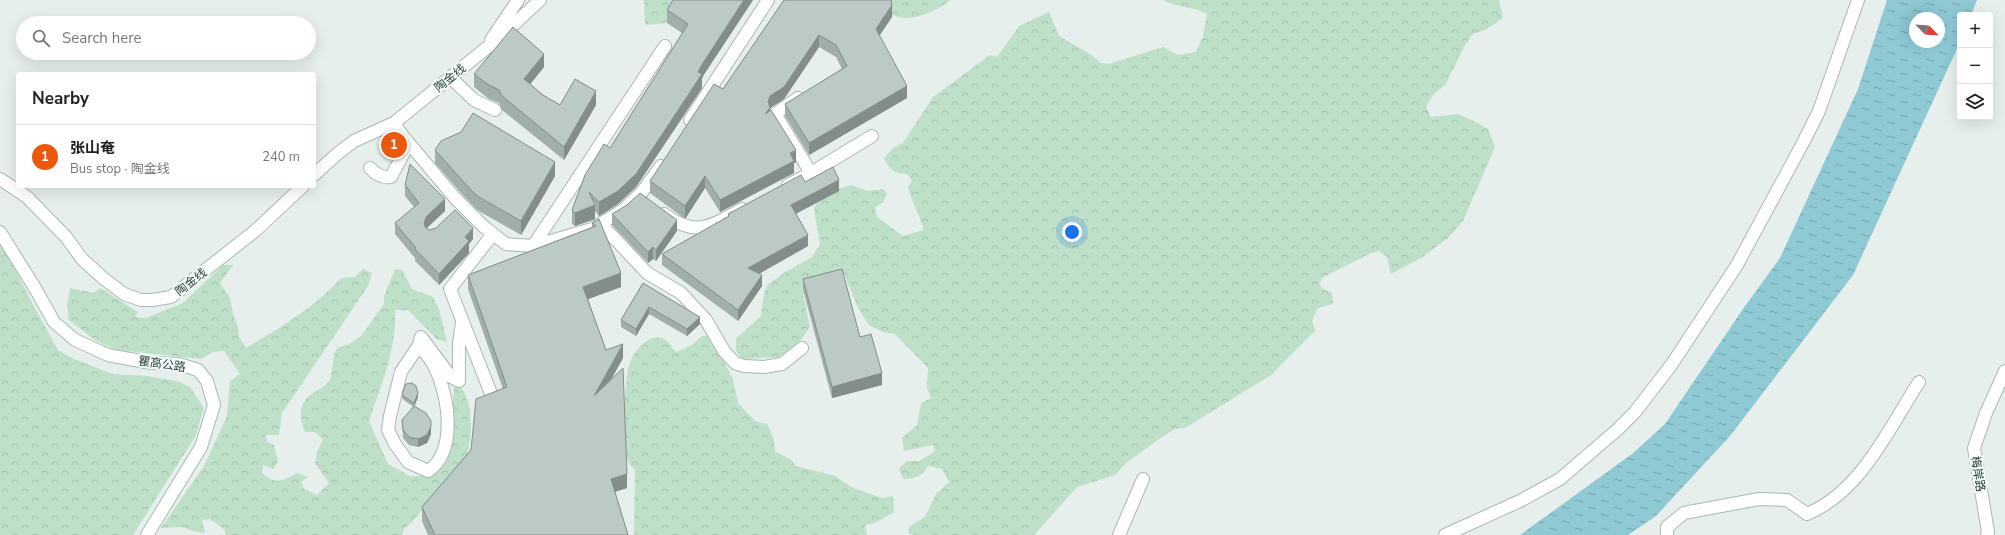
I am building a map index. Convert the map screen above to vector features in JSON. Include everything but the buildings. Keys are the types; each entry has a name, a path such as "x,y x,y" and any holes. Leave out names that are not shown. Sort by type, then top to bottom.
{"street":[{"path":"484,49 518,0"},
{"name":"陶金线","path":"316,173 354,141 394,123 505,33 540,0"},
{"path":"684,130 768,0"},
{"path":"1445,535 1520,501 1560,479 1618,429 1635,412 1672,364 1737,265 1797,155 1819,111 1858,0"},
{"path":"533,246 665,46"},
{"path":"450,78 474,100 496,110"},
{"path":"811,90 776,114 811,173"},
{"path":"394,123 409,144 462,205 506,244 533,246 592,229 623,210 640,195 667,156"},
{"path":"777,191 811,173 872,136"},
{"path":"370,168 374,173 384,178 391,177 409,144"},
{"name":"陶金线","path":"0,179 27,197 66,237 82,259 103,278 124,294 141,300 171,297 255,232 301,188"},
{"path":"640,195 682,225 689,228 700,228 715,224 749,205"},
{"path":"452,215 462,205"},
{"path":"601,224 647,273 681,293 706,320 724,351 735,363 744,366 764,367 782,364 802,348"},
{"name":"瞿高公路","path":"0,232 35,288 54,322 76,340 108,355 151,363 179,364 198,370 207,381 214,405 201,447 147,535"},
{"path":"490,391 450,289 493,234"},
{"path":"419,345 432,363 447,406 448,438 436,466 428,471 408,462 395,444 388,430 390,416 401,372 419,345 421,338 451,377 459,382 459,343 462,322"},
{"name":"梅岸路","path":"1987,535 1988,532 1974,448 1986,413 2005,371"},
{"path":"1667,535 1667,527 1684,513 1759,499 1787,500 1807,514 1818,510 1858,477 1919,382"},
{"path":"1119,535 1143,479"}],"green space":[{"path":"644,0 682,0 667,23 645,25"},
{"path":"889,0 951,0 930,12 906,18 891,14"},
{"path":"1163,0 1499,0 1503,18 1487,29 1473,34 1465,45 1445,85 1434,94 1426,106 1431,117 1458,114 1488,129 1495,147 1463,221 1448,238 1421,258 1391,274 1387,257 1379,251 1371,253 1322,278 1319,284 1322,288 1332,293 1333,304 1318,308 1312,320 1315,331 1271,375 1185,428 1175,429 1163,436 1126,463 1115,475 1077,487 1034,535 914,535 908,533 909,527 925,517 936,494 949,482 942,469 928,466 918,476 903,479 899,469 907,461 920,461 935,451 933,445 904,451 902,438 917,425 921,403 931,398 927,388 928,368 895,334 883,332 869,325 858,308 844,274 802,289 810,327 793,351 778,357 742,359 736,351 736,339 761,316 764,293 767,285 784,273 812,257 820,244 814,209 820,196 830,188 842,188 851,185 868,191 883,189 887,194 883,202 875,208 877,217 903,236 923,230 908,187 912,181 907,174 899,173 893,170 884,158 893,148 903,143 933,97 990,55 997,57 1019,26 1049,12 1059,36 1090,54 1101,63 1109,64 1163,47 1178,55 1196,52 1203,36 1207,14 1202,11 1168,3"},
{"path":"0,239 31,301 58,350 72,358 112,374 147,376 177,381 190,387 204,408 195,437 133,535 0,535"},
{"path":"223,265 233,265 220,283 230,298 233,314 238,327 239,337 246,348 284,325 308,308 331,289 341,278 355,277 363,269 372,273 368,286 282,413 279,435 266,435 267,442 274,445 278,462 273,469 263,465 262,473 271,479 276,480 283,480 297,473 308,477 301,482 304,489 317,495 329,483 315,463 317,452 323,439 315,432 305,432 303,428 301,409 305,401 311,394 328,383 337,348 348,345 362,335 384,304 384,296 395,269 402,270 412,289 433,297 439,309 447,342 437,339 408,310 395,310 395,324 391,353 369,421 388,464 410,476 420,476 438,459 452,414 454,387 459,386 465,393 470,409 471,433 467,457 413,521 404,529 402,535 225,535 225,530 210,519 202,520 205,533 192,531 182,527 161,528 204,466 227,416 230,381 240,374 224,351 213,352 201,359 117,350 95,340 69,320 67,305 70,288 94,293 100,288 138,312 135,317 146,318 183,303"},
{"path":"702,336 711,336 733,379 738,403 755,421 767,424 774,439 775,451 791,460 796,466 835,476 853,488 882,498 893,496 894,512 875,523 865,525 867,535 634,535 635,470 629,464 624,432 629,364 636,351 647,341 653,338 666,340 676,352 692,345"}],"water":[{"path":"1887,0 1977,0 1972,12 1957,12 1957,49 1853,275 1730,436 1656,516 1628,535 1520,535 1632,454 1665,424 1743,309 1780,258 1858,89"}],"place":[{"name":"张山奄","path":"394,145"}]}
